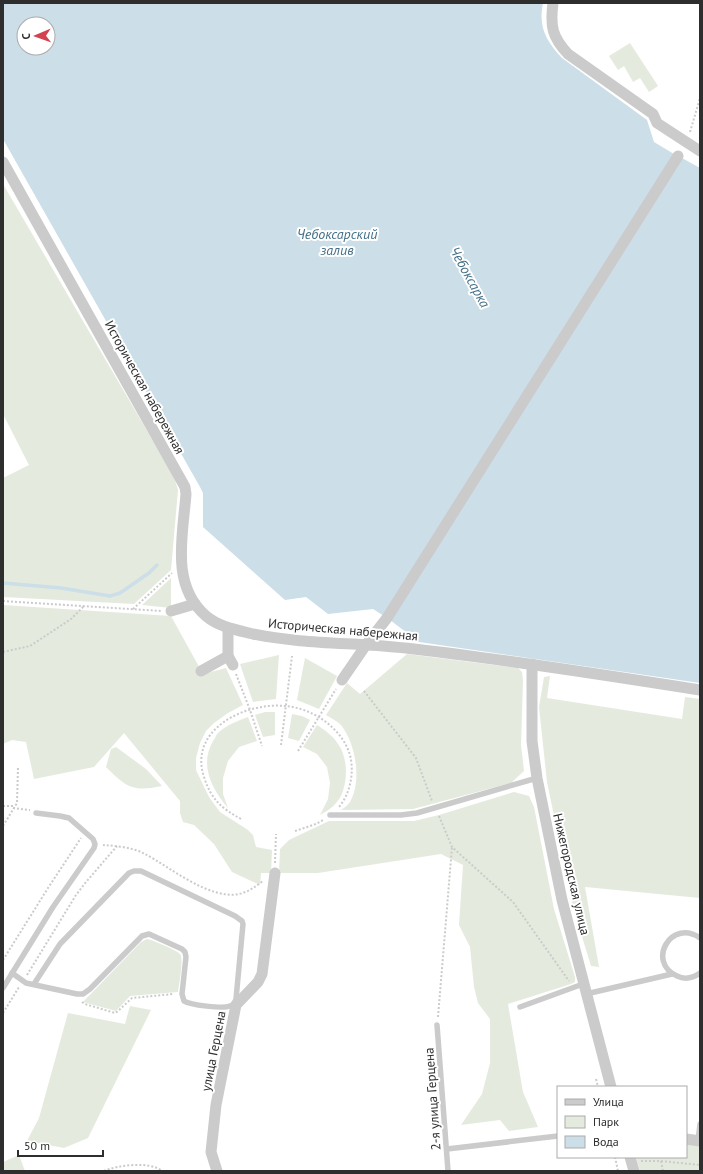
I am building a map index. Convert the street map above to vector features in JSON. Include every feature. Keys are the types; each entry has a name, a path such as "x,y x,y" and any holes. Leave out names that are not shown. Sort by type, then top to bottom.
{"street":[{"path":"553,3 551,15 552,28 558,44 568,54 653,114 657,123 700,151"},
{"path":"342,680 387,618 678,156"},
{"name":"Историческая набережная","path":"3,162 185,487 186,494 181,564 182,576 186,589 195,604 207,617 228,629 278,639 412,648 532,664 700,690"},
{"path":"172,611 195,604"},
{"path":"201,671 230,661 228,629"},
{"name":"Нижегородская улица","path":"532,664 532,742 537,778 581,989 611,1086"},
{"name":"улица Герцена","path":"217,1171 211,1152 216,1105 236,1004 258,982 262,974 275,873"},
{"path":"687,1139 699,1141"}],"lane":[{"path":"330,815 400,815 417,813 537,778"},
{"path":"3,988 54,907 93,851 95,844 93,839 73,821 65,816 35,812"},
{"path":"12,973 23,981 34,984 76,994 83,994 90,989 142,936 151,934 182,949 185,952 186,956 182,994 184,1001 190,1004 229,1007 235,1003 236,999 243,924 242,921 235,916 141,871 129,873 64,940 53,954 34,984"},
{"path":"700,938 692,934 678,934 667,942 663,956 667,969 679,978 687,978 700,973"},
{"path":"520,1007 581,989 672,974"},
{"name":"2-я улица Герцена","path":"437,1025 448,1171"},
{"path":"699,1141 700,1124"},
{"path":"447,1149 557,1136"}],"path":[{"path":"687,142 700,98"},
{"path":"696,115 700,117"},
{"path":"133,609 181,564"},
{"path":"3,601 172,611"},
{"path":"3,652 30,646 71,618 84,606"},
{"path":"281,745 292,656"},
{"path":"230,661 250,710 262,746"},
{"path":"298,751 342,680"},
{"path":"364,691 416,758 452,847 513,902 581,989"},
{"path":"241,820 225,810 215,800 206,785 202,773 202,751 211,733 219,725 234,716 250,710 274,706 286,706 303,710 318,718 340,734 350,755 351,768 350,783 347,794 340,805 330,815 316,824 295,831"},
{"path":"3,826 14,807 17,795 18,767"},
{"path":"3,806 35,812"},
{"path":"3,960 85,832"},
{"path":"95,844 134,849 144,853 206,889 219,894 229,895 247,892 275,873 276,834"},
{"path":"3,1013 76,895 117,846"},
{"path":"437,1025 452,847"},
{"path":"76,994 85,1004 115,1013 131,998 182,994"},
{"path":"615,1158 618,1171"},
{"path":"632,1163 637,1161 661,1161 700,1165"},
{"path":"661,1161 663,1171"},
{"path":"104,1171 118,1166 149,1166 155,1167 162,1171"}],"green space":[{"path":"630,43 658,86 649,92 640,78 633,82 624,66 618,70 609,56"},
{"path":"3,184 174,477 178,490 171,570 134,604 3,597 3,478 29,465 3,414"},
{"path":"171,578 171,608 142,605"},
{"path":"3,605 171,616 203,674 226,668 243,705 228,713 206,731 200,743 196,758 196,770 209,797 220,812 248,830 253,835 256,847 272,850 271,873 261,873 260,885 232,872 214,844 194,825 183,822 180,813 180,801 124,733 94,767 34,779 26,742 12,740 3,744"},
{"path":"407,654 518,668 522,672 521,745 524,771 511,783 413,809 341,810 349,803 354,793 356,784 356,763 354,752 341,725 326,715 347,683 360,694"},
{"path":"279,655 276,699 253,702 240,664"},
{"path":"305,658 337,676 319,709 297,700"},
{"path":"550,676 547,698 682,719 685,697 700,699 700,898 585,887 599,967 591,966 573,907 547,782 539,707 544,677"},
{"path":"265,712 275,712 275,735 263,737 255,715"},
{"path":"292,714 302,716 310,720 299,741 288,738"},
{"path":"248,717 257,741 239,747 228,761 223,778 223,794 228,808 217,793 209,776 207,759 209,750 218,733 232,724"},
{"path":"317,725 329,733 338,744 344,756 346,769 345,783 341,796 332,807 320,815 328,799 330,783 327,767 317,754 303,747"},
{"path":"116,747 146,769 162,786 144,789 137,788 131,787 120,780 106,767 111,749"},
{"path":"514,792 529,796 534,807 554,909 575,977 575,982 508,1004 523,1092 538,1127 509,1131 500,1120 461,1125 482,1094 490,1063 490,1019 478,1003 474,987 470,947 459,925 463,865 441,854 318,873 279,873 280,849 289,840 329,821 414,821 439,815"},
{"path":"147,939 170,948 180,954 181,967 178,992 130,996 116,1011 83,1002 141,942"},
{"path":"130,1006 151,1010 88,1138 64,1148 27,1141 39,1118 68,1013 125,1024"},
{"path":"687,1144 700,1146 700,1171 640,1171 636,1158 687,1158"},
{"path":"19,1155 25,1171 3,1171 3,1162"}],"water":[{"name":"Чебоксарский залив","path":"3,3 543,3 543,26 548,39 556,52 562,58 647,120 654,142 674,154 384,616 373,609 328,614 306,597 285,600 203,527 203,493 3,139"},
{"path":"682,158 700,168 700,683 419,642 390,620"}],"waterway":[{"path":"3,583 61,588 110,596 120,593 149,573 157,565"}],"water label":[{"name":"Чебоксарка","path":"470,277"}]}
